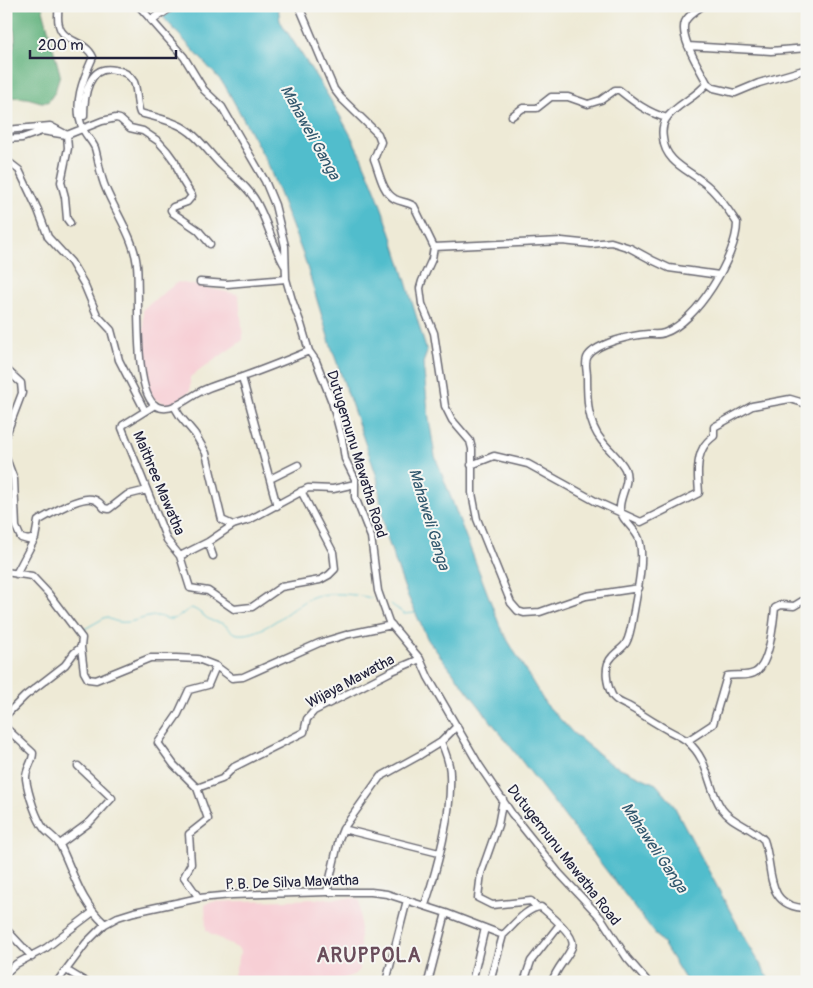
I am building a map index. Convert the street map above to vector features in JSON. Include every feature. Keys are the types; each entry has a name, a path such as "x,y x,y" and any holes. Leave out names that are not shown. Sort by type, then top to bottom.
{"main road":[{"path":"155,18 172,6"}],"street":[{"path":"59,6 57,18 61,31 72,41 90,50 93,56 81,83 79,100 81,119 84,130 95,148 105,188 134,248 137,265 137,310 142,380 147,396 155,405 161,408 174,406 205,388 242,377 309,351"},
{"name":"Dutugemunu Mawatha Road","path":"139,6 155,18 204,90 222,107 243,141 275,205 285,246 286,279 309,351 316,361 332,402 342,439 345,459 355,479 355,497 371,536 378,590 392,625 420,659 428,677 479,764 512,814 559,873 585,899 606,925 614,941 648,982"},
{"path":"299,6 334,89 378,134 381,142 374,159 388,192 395,199 414,206 434,247 432,259 422,281 422,304 434,333 445,406 452,420 470,441 472,449 472,493 477,519 510,603 518,611 524,613 540,612 586,596 639,588"},
{"path":"702,6 690,15 683,30 688,46 707,83 714,88 735,93 807,69"},
{"path":"688,46 771,51 807,48"},
{"path":"84,130 86,89 96,74 100,70 110,68 124,71 134,82 137,106 140,113 177,124 184,128 207,148 220,164 250,192 259,206 279,256 287,268"},
{"path":"707,83 700,92 667,118 663,140 669,157 710,187 737,224 737,231 732,246 709,293 693,313 678,326 662,334 633,336 600,347 589,354 586,360 587,399 592,423 600,439 625,470 627,479 620,507 639,540 639,588 626,644 610,659 607,672 608,685 614,698 687,741 705,763 713,789 722,809 764,840 770,876 779,895 792,906 807,908"},
{"path":"512,116 524,108 537,108 551,97 568,97 588,104 601,100 615,90 619,90 641,107 655,115 667,118"},
{"path":"6,139 22,138 42,131 67,135 102,122 116,118 120,119 130,128 143,131 158,141 175,162 182,180 192,196 187,202 173,207 173,213 198,230 210,244"},
{"path":"6,130 50,126 67,135"},
{"path":"67,135 68,148 61,182 65,197 65,210 70,223"},
{"path":"6,160 19,170 38,210 48,237 71,262 84,284 97,315 111,330 119,360 145,412"},
{"path":"434,247 562,241 590,244 611,242 630,248 669,268 719,275"},
{"path":"200,282 227,284 286,279"},
{"path":"6,368 21,383 22,393 6,435"},
{"path":"242,377 277,506"},
{"path":"471,465 494,456 528,464 595,501 621,511 640,522 699,493 698,475 702,449 714,436 714,428 752,406 790,399 807,404"},
{"name":"Maithree Mawatha","path":"155,405 123,425 122,428 167,540 180,556 190,588 208,591 234,609 252,607 282,587 320,580 329,575 335,569 333,552 302,491"},
{"path":"174,406 195,434 206,453 222,520 220,532"},
{"path":"6,458 14,479 17,533 20,538 28,540 35,538"},
{"path":"270,479 298,465"},
{"path":"180,556 208,542 220,532 233,525 249,520 308,488 333,489 355,484"},
{"path":"16,574 35,538 38,521 85,498 94,499 104,508 110,509 127,495 147,490"},
{"path":"222,520 233,525"},
{"path":"208,542 213,556"},
{"path":"6,572 32,576 48,593 82,638 84,672 88,679 96,680 150,658 198,660 216,666 232,678 243,676 318,643 392,625"},
{"path":"687,741 713,724 727,676 753,674 761,668 771,640 775,608 781,605 794,606 807,598"},
{"path":"6,714 25,696 65,665 81,646"},
{"name":"Wijaya Mawatha","path":"197,788 222,779 234,767 304,732 307,718 314,711 392,670 420,659"},
{"path":"199,898 184,877 191,864 189,834 208,819 197,788 174,765 158,743 178,714 189,690 208,685 216,666"},
{"path":"328,892 339,839 343,829 380,777 441,742 457,726"},
{"path":"6,728 33,753 33,758 26,772 29,794 44,828 60,844 77,886 93,912 105,924"},
{"path":"425,905 439,853 448,806 450,775 448,757 441,742"},
{"path":"60,844 90,822 112,798 78,766"},
{"path":"503,799 498,825 481,873 478,898 492,905 531,901 536,907"},
{"path":"343,829 439,853"},
{"name":"P. B. De Silva Mawatha","path":"57,982 86,943 105,924 118,917 199,898 232,894 371,892 387,894 425,905 503,935"},
{"path":"386,982 407,900"},
{"path":"490,982 503,935 526,914 536,907 541,907 560,924 573,940 573,945 557,970 552,982"},
{"path":"6,973 16,964 46,948 93,912"},
{"path":"428,982 446,913"},
{"path":"524,982 531,961 560,924"},
{"path":"472,982 485,928"},
{"path":"6,929 32,957"},
{"path":"66,970 86,982"}],"shaded area":[{"path":"178,282 237,294 239,297 243,340 190,377 190,391 172,405 168,405 153,398 146,382 143,309"},
{"path":"355,898 360,901 360,970 336,982 232,982 240,953 239,949 206,930 205,905 209,902"}],"green space":[{"path":"6,6 42,6 60,74 55,92 48,102 6,97 5,73 15,40"}],"water":[{"name":"Mahaweli Ganga","path":"179,6 278,6 280,21 328,96 350,135 369,175 386,218 427,352 423,363 435,456 501,629 545,703 573,733 609,763 656,784 673,804 744,937 771,982 687,982 664,945 428,640 406,592 385,532 377,477 330,343 304,257 267,162 224,84 163,17"}],"waterway":[{"path":"79,630 83,630 106,617 120,622 156,616 172,619 192,608 209,620 225,625 235,633 247,634 266,627 316,596 341,594 371,598"},
{"path":"391,604 404,614 415,613"}],"district":[{"name":"ARUPPOLA","path":"369,955"}]}
